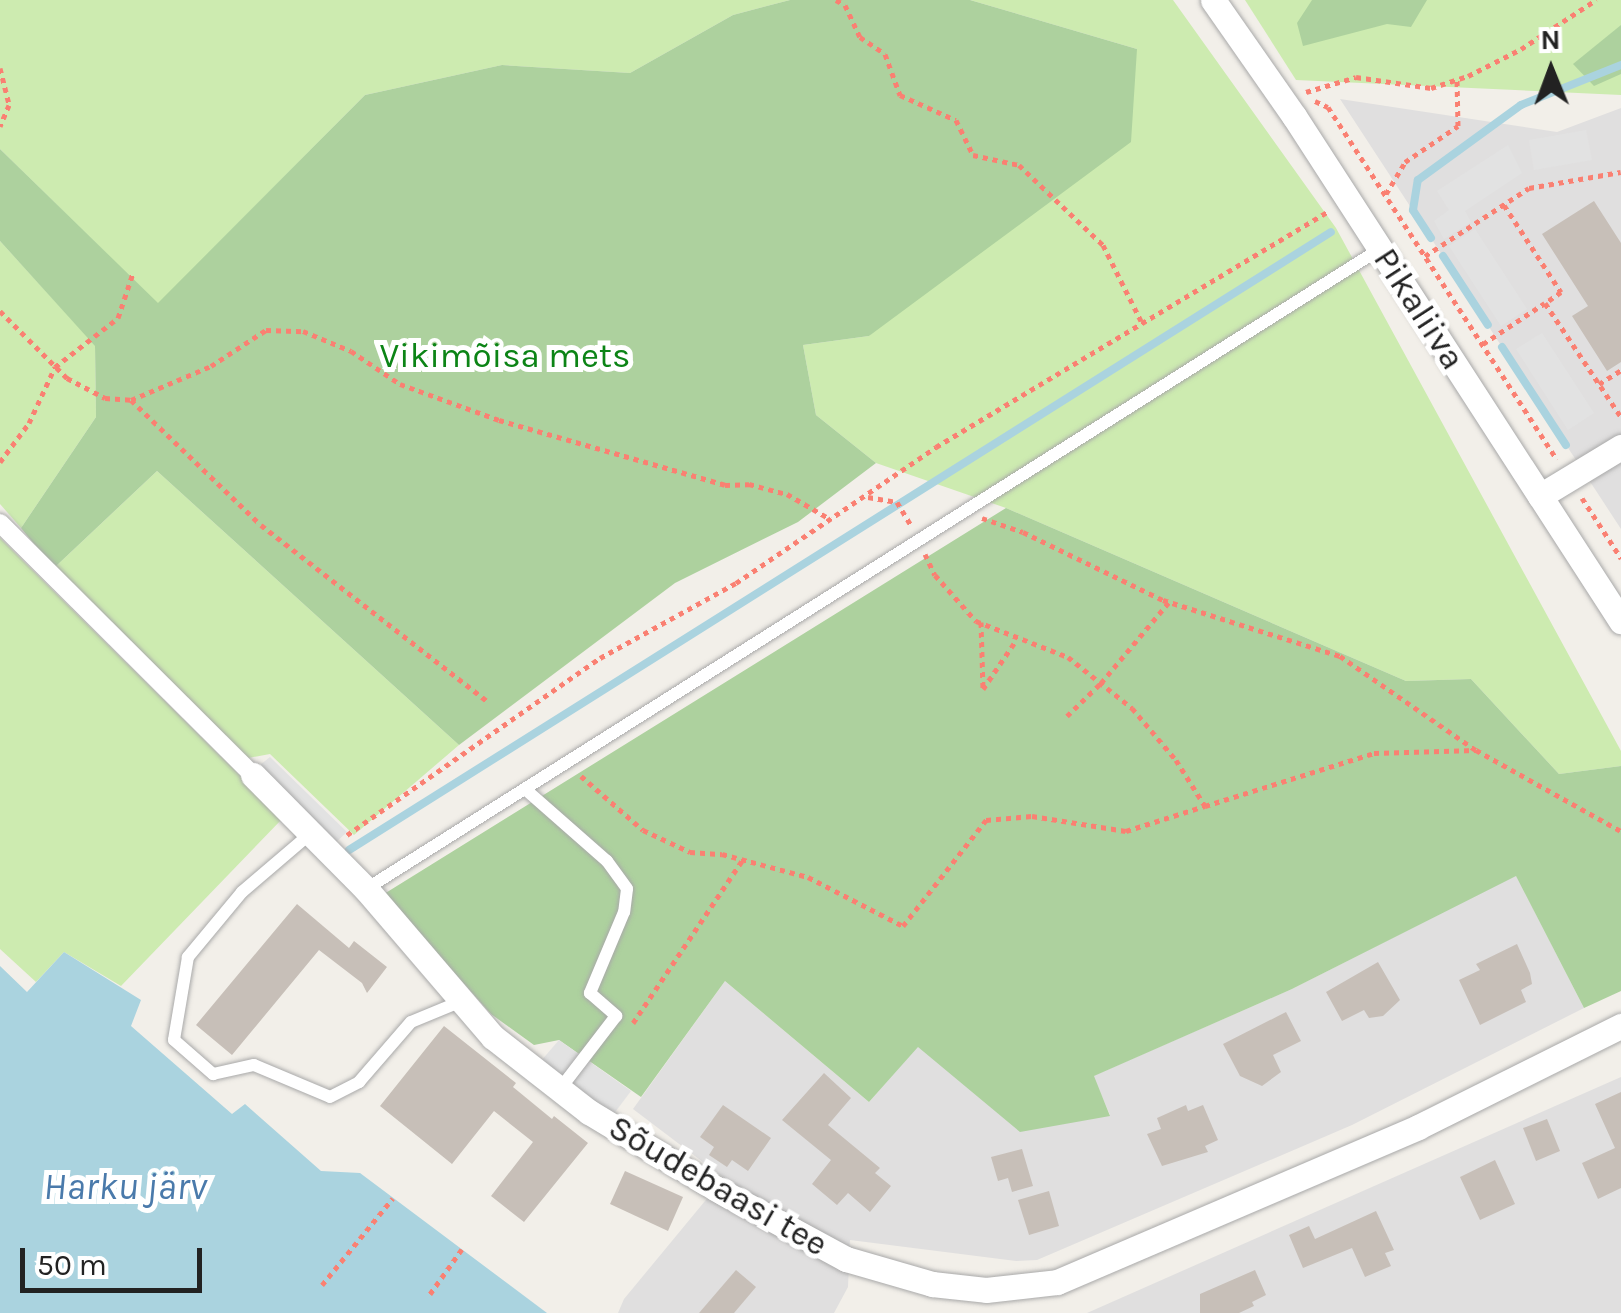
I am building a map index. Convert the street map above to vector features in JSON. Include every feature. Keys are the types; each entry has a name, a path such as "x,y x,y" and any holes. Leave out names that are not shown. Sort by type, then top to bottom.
{"street":[{"name":"Pikaliiva","path":"1213,0 1621,621"},
{"path":"1540,496 1621,447"},
{"name":"Sõudebaasi tee","path":"0,523 320,840 492,1036 589,1112 715,1188 846,1259 932,1284 1022,1290 1057,1282 1418,1127 1621,1026"}],"lane":[{"path":"366,889 1380,249"},
{"path":"524,788 625,882 624,912 590,993 616,1016 560,1090"},
{"path":"320,840 242,892 188,957 174,1040 213,1074 254,1065 330,1097 358,1082 411,1022 462,1000"}],"path":[{"path":"836,0 845,5 860,37 885,54 900,95 956,120 973,155 1019,165 1104,245 1141,321"},
{"path":"1596,0 1521,49 1457,80 1431,88 1356,77 1299,94 1328,106 1621,558"},
{"path":"0,68 9,105 0,126"},
{"path":"1386,195 1405,162 1458,126 1457,80"},
{"path":"1426,256 1529,188 1621,172"},
{"path":"1483,344 1561,292 1504,205"},
{"path":"320,840 600,658 736,582 936,447 1330,210"},
{"path":"0,462 30,423 55,367 118,318 133,273"},
{"path":"1545,303 1621,417"},
{"path":"0,312 55,367 104,398 131,400 211,366 266,330 303,331 351,351 400,384 499,420 725,485 749,484 786,494 830,519"},
{"path":"1599,384 1621,370"},
{"path":"131,400 261,525 487,702"},
{"path":"865,496 900,505"},
{"path":"967,510 1169,602 1340,656 1476,750 1621,831"},
{"path":"918,539 936,576 981,622 1068,657 1143,721 1176,760 1205,806"},
{"path":"1067,716 1101,684 1169,602"},
{"path":"981,622 984,689 1017,638"},
{"path":"566,762 643,830 690,852 743,859 808,877 904,926 986,820 1032,816 1126,831 1374,752 1476,750"},
{"path":"616,1016 636,1024 743,859"},
{"path":"322,1284 393,1198"},
{"path":"430,1294 462,1249"}],"shaded area":[{"path":"1340,99 1557,132 1621,108 1621,529"},
{"path":"1586,130 1592,160 1534,170 1529,140"},
{"path":"1508,145 1522,173 1465,211 1471,222 1444,239 1434,221 1449,210 1437,191"},
{"path":"1475,229 1527,309 1501,326 1449,246"},
{"path":"1542,333 1594,413 1568,430 1516,349"},
{"path":"270,757 347,832 333,845 255,769"},
{"path":"1516,875 1584,1008 1352,1125 1037,1260 1016,1261 850,1240 848,1287 834,1313 618,1313 624,1299 724,1178 633,1109 725,981 869,1102 918,1046 1110,1115 1093,1076 1292,989"},
{"path":"559,1040 631,1091 607,1123 534,1069"},
{"path":"1621,1077 1621,1313 1087,1313"}],"green space":[{"path":"0,0 790,0 733,15 630,73 502,65 365,95 158,304 0,149"},
{"name":"Vikimõisa mets","path":"790,0 970,0 1137,49 1131,142 869,336 803,345 816,415 876,463 798,522 675,583 459,745 157,471 54,568 21,528 96,417 95,346 0,241 0,149 158,303 365,95 502,65 630,73 733,15"},
{"path":"970,0 1173,0 1336,228 1621,751 1621,766 1559,774 1471,679 1406,681 1006,508 876,463 816,415 803,345 869,336 1137,49"},
{"path":"1245,0 1621,0 1621,95 1296,80"},
{"path":"1312,0 1427,0 1411,27 1387,24 1303,46 1297,23"},
{"path":"1621,25 1621,74 1594,86 1573,64"},
{"path":"0,241 95,345 96,417 21,528 0,504"},
{"path":"157,471 459,745 354,835 270,754 248,758 54,568"},
{"path":"1006,508 1406,681 1471,679 1559,774 1621,766 1621,991 1584,1008 1516,876 1292,989 1094,1076 1110,1116 1020,1132 918,1047 869,1102 725,981 641,1097 559,1040 534,1045 491,1014 384,894"},
{"path":"0,538 283,818 121,986 64,952 36,982 0,949"}],"water":[{"name":"Harku järv","path":"64,952 141,1000 131,1026 232,1114 245,1104 321,1171 360,1173 547,1313 0,1313 0,966 27,992"}],"building":[{"path":"1594,201 1621,243 1621,362 1607,371 1572,316 1588,306 1542,234"},
{"path":"297,904 349,948 354,941 387,967 367,993 362,983 319,950 232,1055 196,1025"},
{"path":"1517,944 1532,984 1521,990 1526,1002 1480,1025 1459,980 1480,970 1476,964"},
{"path":"1378,962 1400,1000 1383,1016 1369,1018 1364,1010 1342,1021 1326,992"},
{"path":"1286,1012 1301,1041 1273,1055 1281,1072 1262,1086 1240,1076 1223,1044"},
{"path":"444,1026 516,1083 513,1087 552,1119 554,1116 588,1143 524,1222 491,1196 533,1142 494,1111 452,1164 380,1106"},
{"path":"824,1073 851,1098 828,1125 880,1168 875,1173 891,1186 870,1212 848,1193 837,1205 812,1184 831,1160 782,1120"},
{"path":"1621,1092 1621,1188 1598,1199 1582,1163 1615,1148 1595,1104"},
{"path":"723,1105 771,1138 748,1171 732,1160 727,1167 709,1155 714,1147 700,1137"},
{"path":"1186,1105 1188,1111 1203,1105 1218,1140 1205,1146 1208,1152 1162,1166 1147,1134 1161,1129 1157,1118"},
{"path":"1547,1119 1560,1151 1536,1161 1523,1128"},
{"path":"1022,1149 1033,1186 1012,1192 1008,1178 998,1181 991,1157"},
{"path":"1495,1160 1515,1204 1480,1220 1460,1177"},
{"path":"625,1171 683,1197 668,1231 610,1204"},
{"path":"1049,1191 1059,1226 1029,1235 1018,1200"},
{"path":"1376,1211 1394,1250 1385,1253 1391,1266 1365,1277 1352,1248 1303,1268 1289,1235 1309,1226 1315,1239"},
{"path":"736,1270 756,1287 734,1313 699,1313"},
{"path":"1255,1270 1266,1295 1252,1302 1254,1306 1239,1313 1200,1313 1200,1294"}],"waterway":[{"path":"1431,238 1413,210 1418,180 1521,105 1621,65"},
{"path":"349,850 1331,232"},
{"path":"1443,256 1488,325"},
{"path":"1502,347 1566,445"}]}
